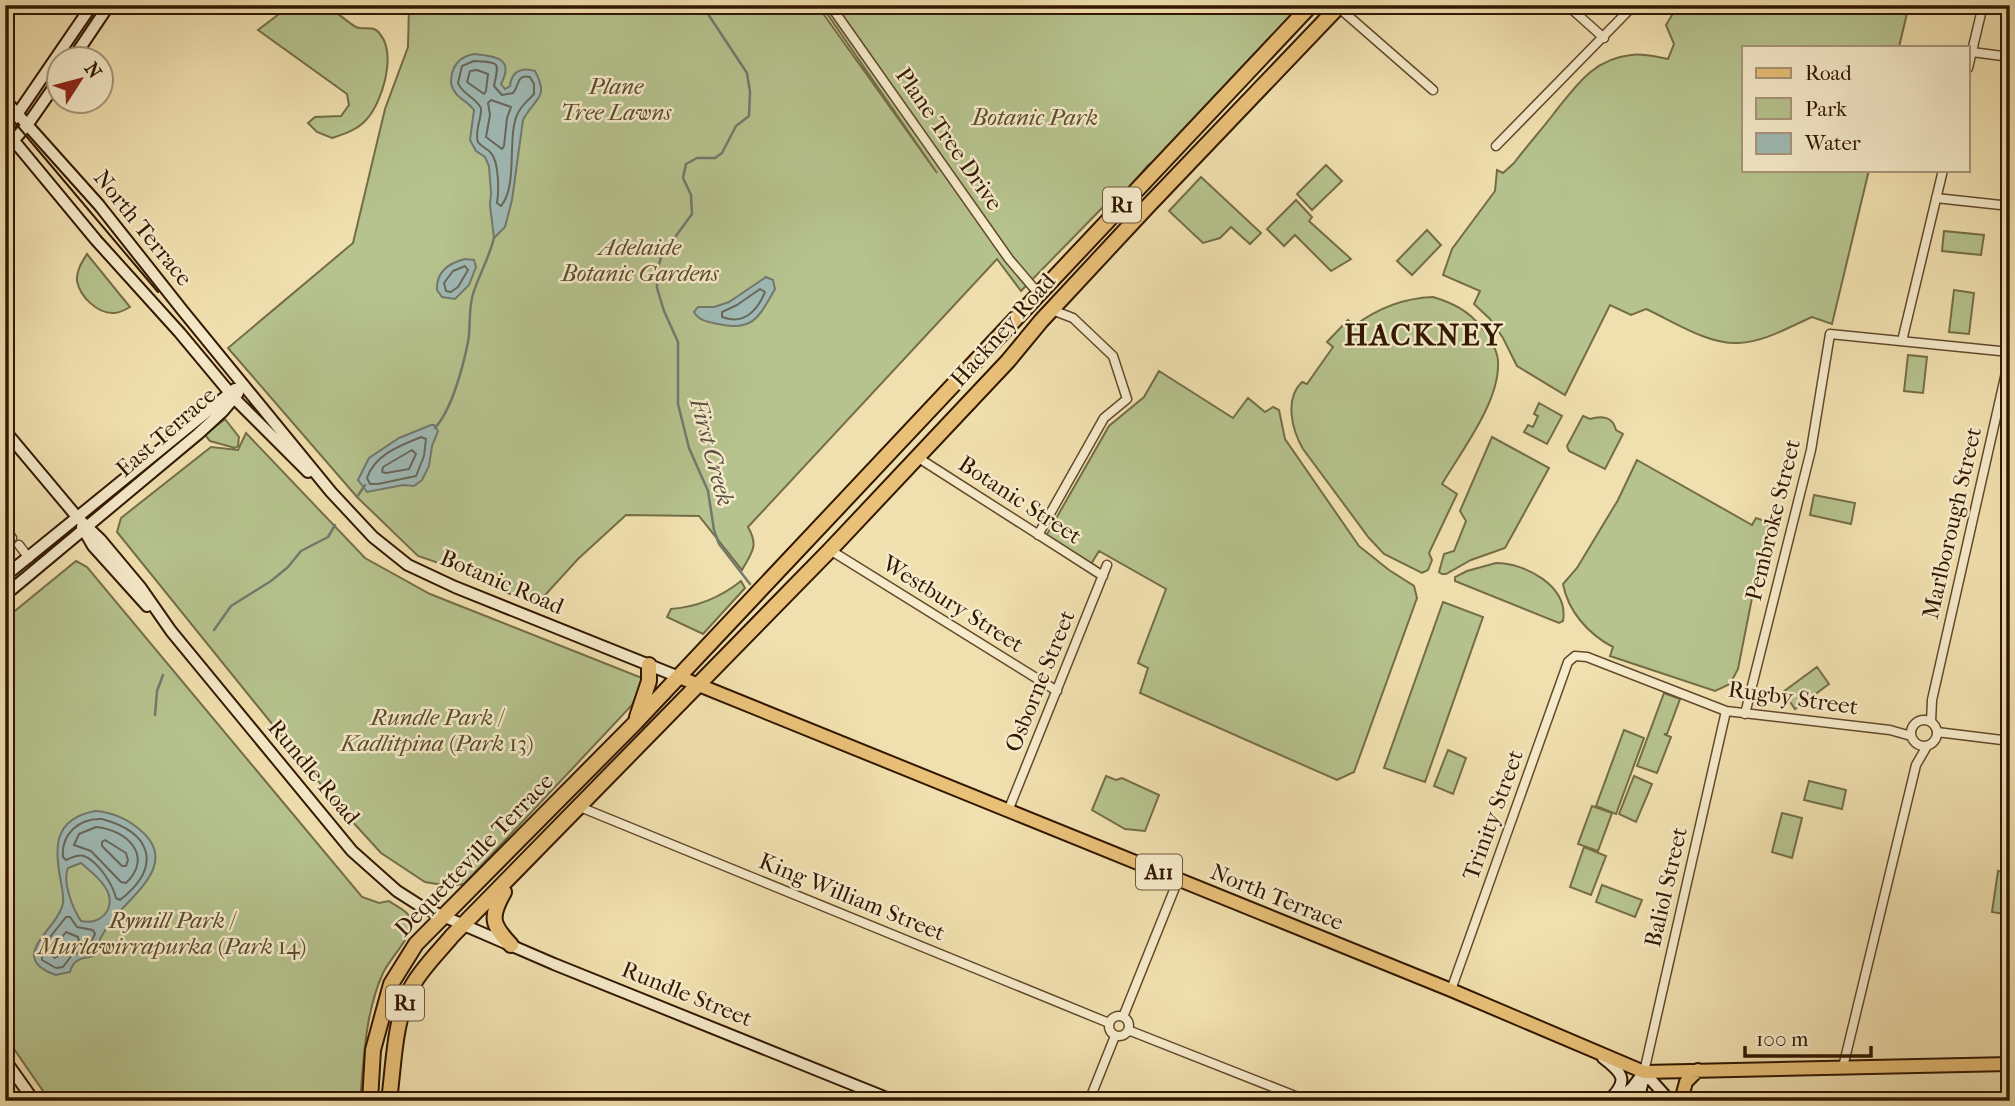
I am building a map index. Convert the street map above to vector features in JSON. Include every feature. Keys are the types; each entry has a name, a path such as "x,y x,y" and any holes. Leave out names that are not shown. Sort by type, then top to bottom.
{"highway":[{"name":"Hackney Road","path":"698,685 830,550 1008,361 1148,206 1339,6"},
{"path":"1306,10 1339,6"},
{"name":"Hackney Road","path":"679,677 1306,10"},
{"path":"1038,293 1045,297 1050,294 1124,217 1148,206"},
{"path":"784,565 813,566"},
{"path":"636,722 649,681 649,665"},
{"name":"Dequetteville Terrace","path":"370,1101 373,1050 391,984 416,944 679,677"},
{"name":"Dequetteville Terrace","path":"389,1101 399,1021 411,988 424,969 698,685"},
{"path":"565,794 580,807"},
{"path":"510,945 493,919 496,906 516,872"}],"main road":[{"path":"6,131 92,5"},
{"path":"81,46 109,5"},
{"path":"5,150 46,98"},
{"name":"North Terrace","path":"5,100 99,205 243,385"},
{"name":"North Terrace","path":"6,131 104,250 232,395"},
{"name":"East Terrace","path":"7,589 86,529 178,451 243,385"},
{"name":"Botanic Road","path":"243,385 331,492 373,537 408,565 467,592 679,677"},
{"name":"East Terrace","path":"5,576 170,441 232,395"},
{"name":"Botanic Road","path":"232,395 287,453 331,492"},
{"path":"5,431 78,518"},
{"path":"170,441 178,451"},
{"name":"Rundle Road","path":"78,518 141,588 171,631 352,851 397,891 464,925"},
{"path":"29,558 40,566"},
{"name":"A11","path":"679,677 698,685"},
{"name":"North Terrace","path":"698,685 1451,990 1644,1072"},
{"name":"Rundle Street","path":"464,925 868,1096 894,1101"},
{"path":"1593,1049 1621,1075 1619,1091 1608,1101"},
{"path":"5,1060 34,1101"},
{"name":"A11","path":"1644,1072 2010,1064"},
{"path":"1681,1101 1686,1082 1698,1070"},
{"path":"1616,1101 1632,1088 1644,1072"},
{"path":"1632,1101 1642,1090 1644,1072"},
{"path":"1644,1072 1670,1101"},
{"path":"1644,1101 1650,1101"}],"street":[{"name":"Plane Tree Drive","path":"830,5 1009,258 1038,293"},
{"path":"1567,5 1604,38"},
{"path":"1576,13 1583,5"},
{"path":"1496,146 1634,5"},
{"path":"1969,64 1983,5"},
{"path":"1339,6 1433,90"},
{"path":"1972,52 2010,57"},
{"path":"1942,172 1902,341 2010,353"},
{"path":"1936,198 2010,206"},
{"path":"1038,535 1104,418 1127,399 1113,356 1073,318 1066,307 1064,296"},
{"path":"1052,310 1073,318"},
{"name":"Pembroke Street","path":"1745,714 1811,450 1830,334 1902,341"},
{"name":"Marlborough Street","path":"1927,721 2010,353"},
{"name":"Botanic Street","path":"917,457 1103,576"},
{"path":"5,529 12,538"},
{"path":"19,545 29,558"},
{"name":"Westbury Street","path":"830,550 1057,691"},
{"name":"Osborne Street","path":"1008,811 1107,565"},
{"name":"Rugby Street","path":"1575,656 1587,657 1726,711 1890,730 1913,735 1927,746"},
{"name":"Trinity Street","path":"1451,990 1568,662 1575,656"},
{"name":"Baliol Street","path":"1644,1072 1726,711"},
{"path":"1916,765 1913,735 1927,721 1936,735"},
{"path":"1936,735 2010,741"},
{"path":"1843,1067 1916,765 1936,735"},
{"name":"King William Street","path":"580,807 1109,1023"},
{"path":"1123,1017 1178,880"},
{"path":"1116,1016 1123,1017 1129,1024 1128,1030 1121,1036 1115,1036 1109,1023 1116,1016"},
{"path":"1128,1030 1308,1101"},
{"path":"1089,1101 1115,1036"}],"green space":[{"path":"291,5 328,8 356,27 377,31 385,43 385,78 372,112 359,126 332,138 317,132 308,123 315,117 341,116 349,105 347,94 258,30"},
{"name":"Adelaide Botanic Gardens","path":"409,5 817,5 937,173 821,5 1305,5 1156,161 1148,165 1118,201 1106,204 1021,291 997,259 748,527 754,544 742,570 699,516 626,515 578,559 536,605 472,578 468,573 418,556 357,497 228,348 353,243 385,109 408,47"},
{"path":"1678,5 1909,5 1899,46 1742,46 1742,172 1869,172 1832,324 1812,317 1758,340 1727,343 1691,331 1646,309 1631,315 1610,305 1565,395 1517,366 1490,319 1474,304 1480,291 1443,275 1452,249 1495,191 1497,170 1503,173 1514,163 1570,93 1596,68 1606,62 1631,55 1668,59 1674,44 1666,25"},
{"path":"1326,165 1342,181 1312,210 1297,194"},
{"path":"1201,177 1261,233 1250,244 1231,227 1220,238 1203,243 1169,211"},
{"path":"1296,200 1312,217 1309,221 1351,259 1331,271 1295,235 1284,246 1267,229"},
{"path":"1427,230 1441,245 1412,275 1397,261"},
{"path":"1944,231 1984,235 1981,255 1942,251"},
{"path":"87,254 130,307 108,313 96,308 86,298 79,287 77,277"},
{"path":"1954,290 1974,293 1969,334 1949,332"},
{"path":"1433,297 1460,308 1477,322 1493,344 1498,362 1493,393 1486,409 1442,484 1457,494 1429,553 1432,560 1428,570 1422,573 1384,554 1369,538 1303,449 1293,424 1292,406 1296,389 1302,382 1307,384 1333,347 1327,342 1348,320 1354,326 1392,305"},
{"path":"1908,355 1927,357 1923,393 1904,391"},
{"path":"1159,371 1233,418 1248,398 1265,412 1273,407 1279,410 1285,439 1359,546 1414,586 1417,598 1354,772 1337,780 1140,693 1148,668 1138,663 1166,589 1099,551 1091,564 1046,536 1109,426 1144,397"},
{"path":"1539,403 1562,416 1547,444 1524,432 1528,425 1533,427 1538,416 1534,414"},
{"path":"1583,416 1590,419 1606,418 1623,434 1605,469 1569,451 1567,446"},
{"path":"225,419 239,437 238,446 235,448 210,441 205,435"},
{"name":"Rundle Park / Kadlitpina (Park 13)","path":"246,433 365,558 430,594 642,678 632,705 464,884 449,886 425,882 381,853 340,808 117,532 121,518 211,447 238,450"},
{"path":"1492,437 1549,468 1505,548 1442,574 1439,572 1444,554 1454,551 1466,521 1460,511"},
{"path":"1637,460 1752,525 1756,518 1765,521 1768,526 1762,555 1766,567 1753,593 1738,669 1730,684 1715,691 1610,656 1613,647 1580,621 1569,603 1563,584 1577,568 1618,500"},
{"path":"1814,495 1855,503 1851,524 1810,515"},
{"name":"Rymill Park / Murlawirrapurka (Park 14)","path":"76,561 87,567 362,897 379,903 389,901 411,919 409,934 383,973 372,1004 360,1101 50,1101 5,1036 5,619"},
{"path":"1496,563 1520,567 1543,579 1559,597 1563,608 1563,621 1559,623 1455,581 1455,577 1467,571"},
{"path":"741,581 745,588 703,634 667,617 671,609 708,600"},
{"path":"1443,602 1483,617 1425,782 1384,768"},
{"path":"1817,667 1829,684 1795,709 1783,692"},
{"path":"1664,693 1680,699 1667,734 1664,734 1671,737 1657,773 1637,766"},
{"path":"1624,730 1644,738 1616,814 1596,806"},
{"path":"1448,750 1466,758 1453,794 1434,786"},
{"path":"1106,776 1116,780 1122,778 1159,795 1145,831 1125,829 1092,810"},
{"path":"1634,776 1652,784 1636,822 1619,814"},
{"path":"1809,781 1846,790 1842,809 1804,800"},
{"path":"1592,806 1612,813 1598,851 1578,844"},
{"path":"1782,813 1802,818 1792,858 1772,852"},
{"path":"1584,847 1606,856 1591,895 1570,887"},
{"path":"1998,871 2010,873 2010,915 1992,912"},
{"path":"1602,885 1642,900 1635,917 1596,902"}],"water":[{"path":"474,54 501,60 506,69 501,84 505,89 510,86 512,77 518,71 526,70 535,71 541,87 539,98 523,120 512,200 505,227 494,238 489,166 470,140 474,110 457,95 451,83 456,64"},
{"path":"465,259 474,260 476,267 469,285 455,299 442,297 437,290 441,273"},
{"path":"766,277 773,280 775,289 759,314 747,324 730,326 711,323 694,312 698,307 714,307 729,302"},
{"path":"431,425 438,431 429,466 422,480 414,486 403,485 367,492 358,480 369,458 399,438"},
{"path":"101,812 134,825 151,841 155,853 154,865 142,888 107,927 94,956 76,962 70,972 56,975 41,968 35,960 34,951 63,903 57,858 60,837 64,828 81,815","holes":["81,863 103,883 110,901 106,913 89,922 81,921 78,916 66,880 68,868"]}],"waterway":[{"name":"First Creek","path":"702,5 747,73 750,92 749,116 736,126 722,153 715,158 697,158 686,164 683,178 691,195 692,214 662,255 657,270 657,288 678,342 678,404 689,448 708,491 714,530 719,544 750,584"},
{"path":"435,428 447,410 460,375 468,342 473,294 494,238"},
{"path":"357,497 365,485"},
{"path":"214,630 231,606 271,581 288,567 301,551 328,537 335,525"},
{"path":"155,715 157,691 163,675"}],"tram line":[{"path":"5,111 158,292"}],"district":[{"name":"HACKNEY","path":"1424,335"}],"park label":[{"name":"Plane Tree Lawns","path":"616,99"},
{"name":"Botanic Park","path":"1035,117"}]}
